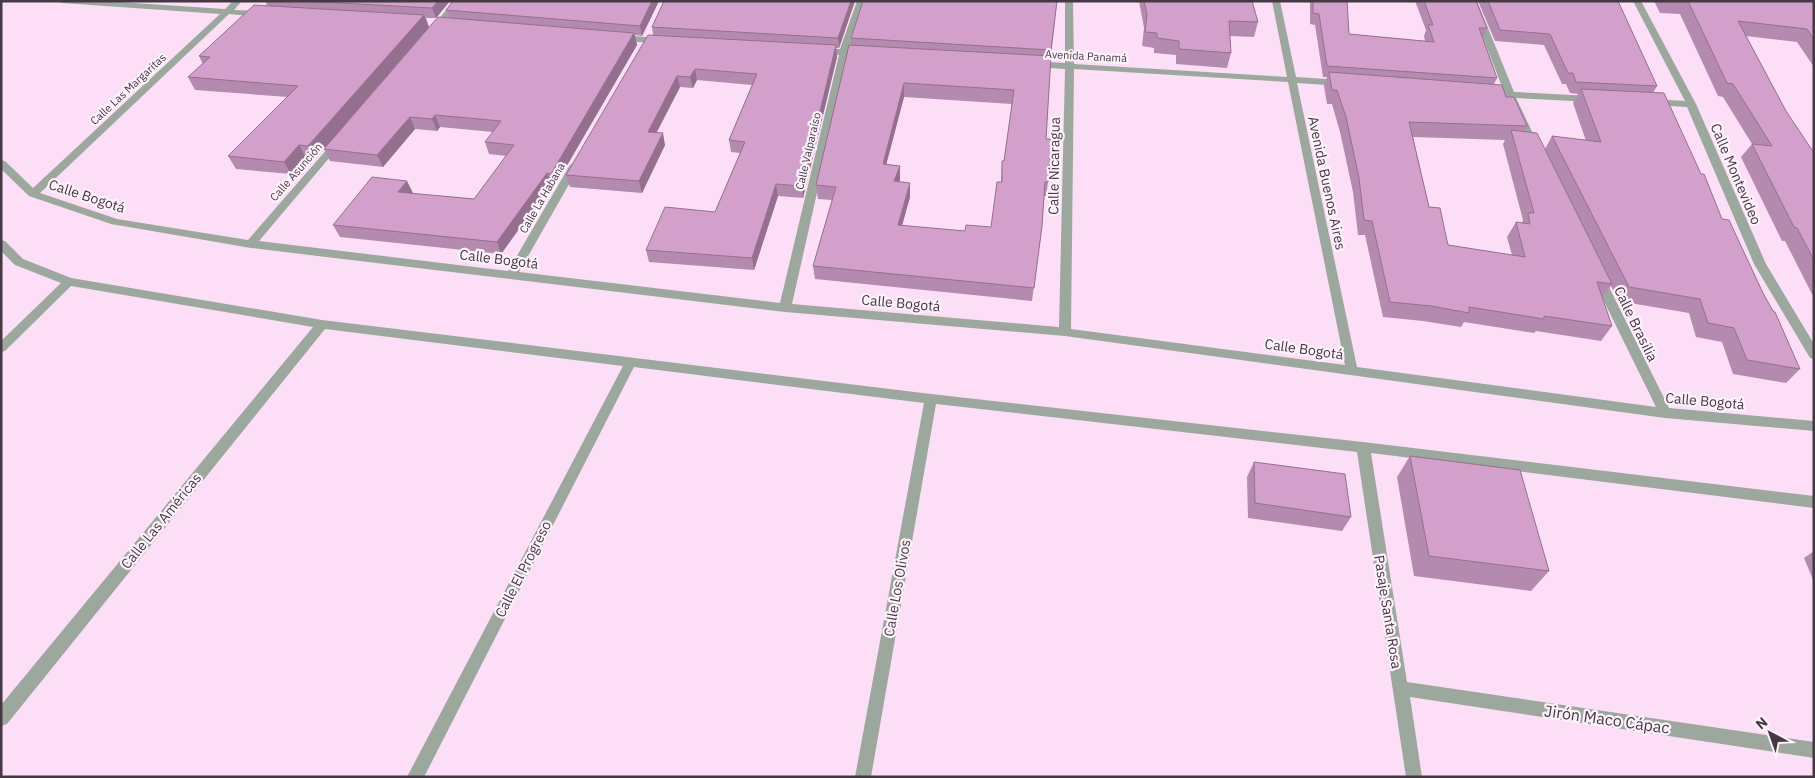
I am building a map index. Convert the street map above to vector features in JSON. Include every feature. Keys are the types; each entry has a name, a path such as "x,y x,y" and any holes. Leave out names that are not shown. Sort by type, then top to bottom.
{"street":[{"path":"62,1 275,15"},
{"name":"Calle Las Margaritas","path":"33,194 238,1"},
{"path":"428,38 458,1"},
{"name":"Calle Valparaíso","path":"785,308 844,52 861,1"},
{"name":"Calle Nicaragua","path":"1065,332 1070,1"},
{"name":"Avenida Buenos Aires","path":"1276,1 1352,371"},
{"path":"1473,1 1510,95 1540,157"},
{"name":"Calle Montevideo","path":"1637,1 1691,104 1760,264 1814,355"},
{"path":"607,37 666,42"},
{"path":"814,50 873,54"},
{"name":"Avenida Panamá","path":"1021,64 1351,84"},
{"path":"1480,93 1605,100"},
{"path":"1643,102 1691,104"},
{"name":"Calle Asunción","path":"251,244 346,134"},
{"name":"Calle La Habana","path":"512,276 579,158"},
{"name":"Calle Bogotá","path":"1,163 33,194 115,222 251,244 785,308 1065,332 1665,413 1814,426"},
{"path":"1,244 19,262 69,282 322,324 931,399 1363,447 1814,502"},
{"name":"Calle Brasilia","path":"1595,272 1665,413"},
{"path":"1,348 69,282"},
{"name":"Calle Las Américas","path":"1,718 322,324"},
{"name":"Calle El Progreso","path":"414,777 630,361"},
{"name":"Calle Los Olivos","path":"863,777 931,399"},
{"name":"Pasaje Santa Rosa","path":"1363,447 1414,777"},
{"name":"Jirón Maco Cápac","path":"1400,688 1814,750"}],"building":[{"path":"303,1 438,1 432,8"},
{"path":"453,1 652,1 640,26 446,10"},
{"path":"664,1 851,1 838,38 652,27"},
{"path":"863,1 1057,1 1051,50 851,38"},
{"path":"1144,1 1252,1 1258,22 1229,21 1231,53 1179,49 1179,41 1157,38 1157,33 1145,32 1147,14"},
{"path":"1313,1 1347,1 1349,34 1434,42 1428,25 1433,25 1424,1 1476,1 1487,28 1479,28 1497,78 1327,66 1319,14 1313,13"},
{"path":"1488,1 1618,1 1657,86 1576,82 1573,73 1568,73 1550,34 1500,30"},
{"path":"1688,1 1814,1 1814,40 1807,29 1738,21 1786,111 1814,153 1814,260 1797,228 1794,227 1752,144 1772,146 1733,84 1727,83"},
{"path":"254,5 424,15 308,146 299,145 284,162 228,156 298,86 188,77 210,57 199,56"},
{"path":"438,17 634,33 551,174 547,173 497,242 333,225 372,177 407,181 398,192 474,199 514,145 485,142 501,121 435,115 432,119 410,117 377,155 324,149"},
{"path":"648,35 836,45 802,186 776,184 752,258 646,250 665,207 715,212 745,142 729,140 757,74 695,69 690,77 677,76 648,132 663,133 639,181 566,175"},
{"path":"849,45 1051,56 1046,139 1052,139 1048,182 1045,182 1042,226 1034,288 813,266 836,187 816,185","holes":["904,83 1014,90 1004,161 1002,161 1002,182 997,182 991,227 966,225 965,231 898,225 910,183 894,181 900,166 883,164"]},
{"path":"1329,72 1502,85 1506,97 1514,97 1527,126 1409,122 1429,207 1440,208 1448,245 1525,257 1516,222 1530,224 1528,213 1534,213 1511,130 1537,133 1612,284 1597,282 1612,326 1544,316 1544,319 1469,307 1469,313 1431,306 1390,302 1372,221 1364,220 1359,178 1346,117 1337,90 1332,90"},
{"path":"1581,89 1664,93 1701,174 1704,174 1722,219 1729,220 1763,293 1775,312 1800,369 1747,360 1734,328 1708,323 1700,299 1629,287 1552,136 1601,142"},
{"path":"1410,456 1520,470 1549,571 1429,556"},
{"path":"1254,462 1345,474 1351,517 1255,503"}]}
